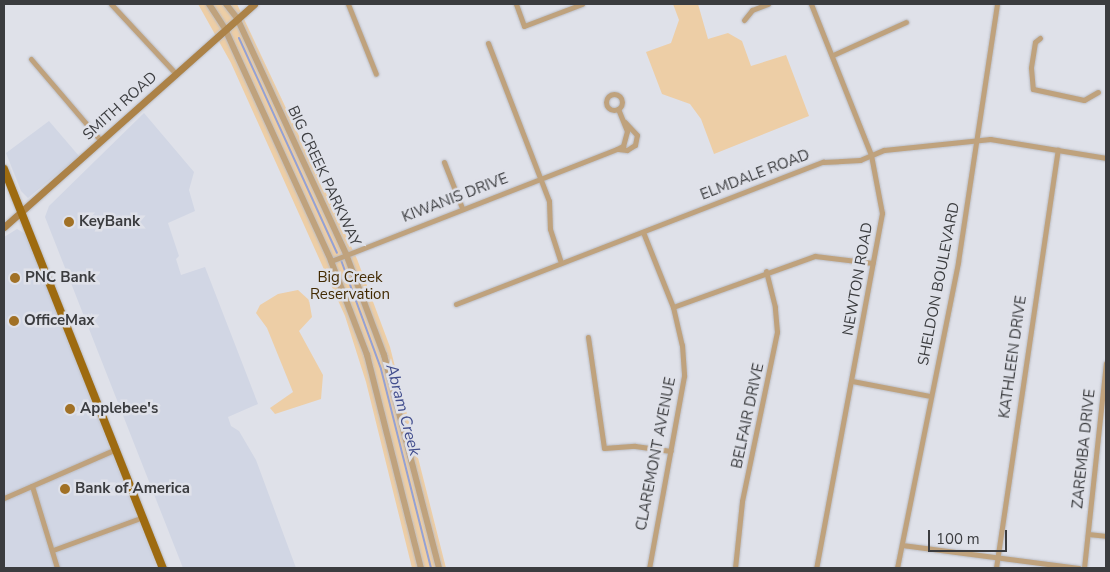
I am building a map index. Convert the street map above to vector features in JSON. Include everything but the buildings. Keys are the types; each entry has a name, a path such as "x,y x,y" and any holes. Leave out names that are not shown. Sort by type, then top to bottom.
{"main road":[{"name":"SMITH ROAD","path":"4,227 22,213 254,4"},
{"path":"4,169 163,568"}],"street":[{"path":"111,4 176,74"},
{"name":"BIG CREEK PARKWAY","path":"209,4 225,30 331,261 367,355 421,568"},
{"name":"BIG CREEK PARKWAY","path":"226,4 237,18 346,254 384,355 439,568"},
{"path":"348,4 376,74"},
{"path":"516,4 524,26 582,4"},
{"path":"744,20 752,10 768,4"},
{"name":"NEWTON ROAD","path":"811,4 871,154 882,213 816,568"},
{"name":"SHELDON BOULEVARD","path":"897,568 977,140 997,4"},
{"path":"832,55 906,22"},
{"path":"1040,38 1035,42 1031,68 1033,89 1084,100 1098,92"},
{"path":"488,43 549,201 550,230 560,260"},
{"path":"31,59 100,141"},
{"path":"617,149 626,140 618,109"},
{"name":"KIWANIS DRIVE","path":"331,261 462,208 617,149 627,150 635,144 637,135 622,119"},
{"name":"ELMDALE ROAD","path":"456,304 560,260 643,232 808,166 860,160 871,154 977,140 1106,158"},
{"name":"KATHLEEN DRIVE","path":"996,568 1058,150"},
{"path":"444,162 462,208"},
{"name":"CLAREMONT AVENUE","path":"643,232 673,307 682,345 684,376 649,568"},
{"path":"673,307 766,271 815,256 873,263"},
{"name":"BELFAIR DRIVE","path":"735,568 742,501 776,332 775,307 766,271"},
{"path":"588,337 604,448 634,446 671,451"},
{"name":"ZAREMBA DRIVE","path":"1084,568 1106,363"},
{"path":"852,381 930,396"},
{"path":"4,498 116,449"},
{"path":"32,486 57,568"},
{"path":"53,550 143,517"},
{"path":"1088,534 1106,536"},
{"path":"902,544 997,559 1080,568"}],"shaded area":[{"path":"144,113 194,172 189,190 195,211 168,223 179,256 176,259 181,275 205,267 258,404 228,417 231,426 239,431 256,460 296,568 183,568 45,217 49,206"},
{"path":"49,121 79,156 28,198 21,191 6,153"},
{"path":"17,229 24,233 30,246 157,568 4,568 4,237"}],"green space":[{"name":"Big Creek Reservation","path":"198,4 237,4 357,259 390,347 446,568 412,568 366,382 345,316 231,63"},
{"path":"673,4 698,4 708,39 728,33 742,41 751,66 786,55 809,116 714,154 701,119 690,104 662,94 646,52 671,43 679,20"},
{"path":"298,290 309,300 312,317 299,331 323,375 321,399 275,414 270,408 293,392 267,328 256,313 260,305 278,294"}],"waterway":[{"name":"Abram Creek","path":"239,38 337,253"},
{"name":"Abram Creek","path":"341,260 381,369 431,568"}],"place":[{"name":"KeyBank","path":"69,222"},
{"name":"PNC Bank","path":"15,278"},
{"name":"OfficeMax","path":"14,321"},
{"name":"Applebee's","path":"70,409"},
{"name":"Bank of America","path":"65,489"}]}
